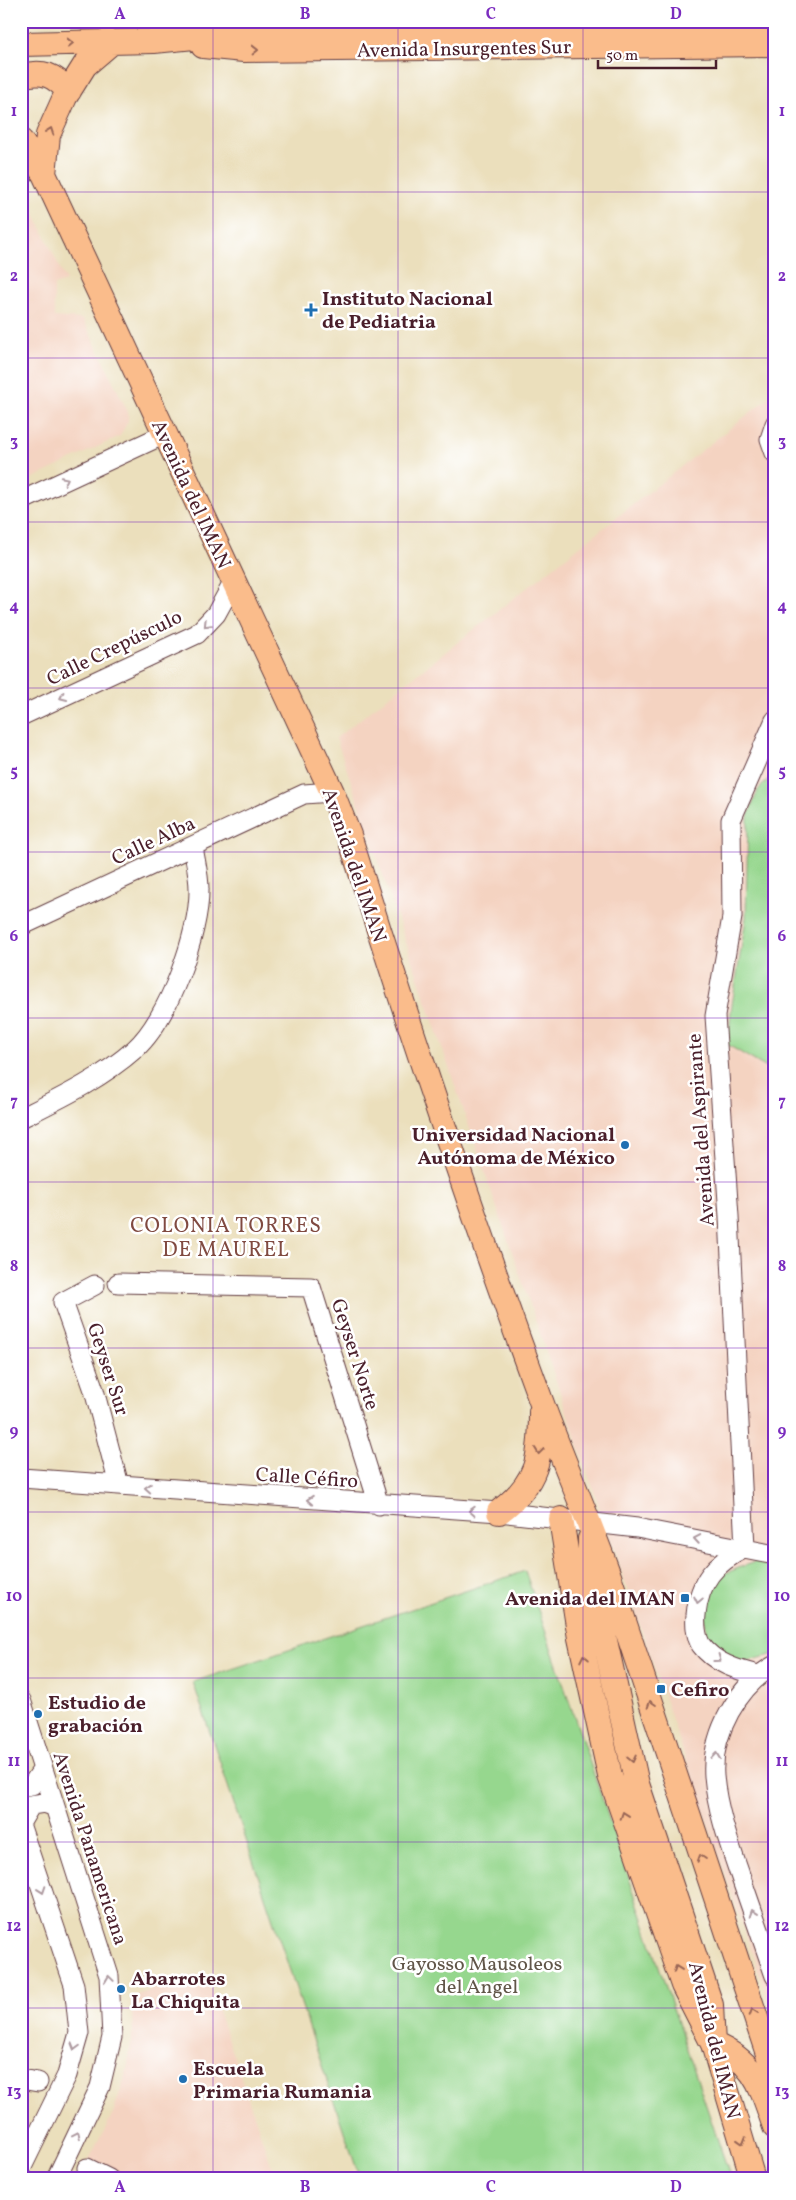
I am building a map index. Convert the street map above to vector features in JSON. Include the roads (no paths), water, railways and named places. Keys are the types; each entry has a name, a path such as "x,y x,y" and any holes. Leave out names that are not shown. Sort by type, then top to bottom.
{"main road":[{"name":"Avenida Insurgentes Sur","path":"21,44 154,41 244,32 775,25"},
{"name":"Avenida Insurgentes Sur","path":"154,41 244,50 775,44"},
{"path":"44,174 48,135 68,91 85,65 112,42"},
{"path":"21,76 33,73 49,74 68,91"},
{"name":"Avenida del IMAN","path":"21,141 44,174 332,792 349,835 457,1163 541,1402 590,1522 775,2075"},
{"path":"499,1512 516,1500 527,1487 535,1471 539,1456 541,1402"},
{"path":"561,1519 580,1638 610,1776 683,1985 713,2044 732,2052 748,2065 759,2083 775,2127"},
{"name":"Avenida del IMAN","path":"590,1522 590,1573 637,1784 711,2005 713,2044 753,2179"}],"street":[{"path":"775,424 770,439 775,453"},
{"path":"21,501 165,434"},
{"name":"Calle Crepúsculo","path":"21,716 197,634 216,614 233,583"},
{"name":"Avenida del Aspirante","path":"745,1548 729,1216 715,1016 732,917 731,820 775,720"},
{"path":"304,794 321,769"},
{"name":"Calle Alba","path":"21,926 304,794 332,792"},
{"path":"21,1118 81,1088 128,1054 136,1048 160,1015 182,971 195,924 199,888 193,847"},
{"name":"Geyser Norte","path":"118,1282 311,1287 379,1505"},
{"name":"Geyser Sur","path":"95,1285 63,1302 94,1390 119,1486"},
{"name":"Calle Céfiro","path":"21,1478 379,1505 499,1512 637,1528 775,1554"},
{"path":"745,1548 728,1556 707,1578 698,1596 695,1624 700,1644 716,1658 734,1669 758,1675"},
{"path":"775,1665 758,1675 742,1693 729,1713 718,1743 714,1774 726,1834 775,1976"},
{"name":"Avenida Panamericana","path":"21,1700 53,1806 109,1976 112,2037 100,2087 56,2179"},
{"path":"21,1787 32,1785 42,1770"},
{"path":"21,1822 31,1805 44,1802 53,1806"},
{"path":"21,1827 74,1985 79,2033 67,2075 21,2169"},
{"path":"87,2168 109,2179"}],"place":[{"name":"Instituto Nacional de Pediatria","path":"311,310"},
{"name":"Universidad Nacional Autónoma de México","path":"625,1145"},
{"name":"Avenida del IMAN","path":"685,1598"},
{"name":"Cefiro","path":"661,1689"},
{"name":"Estudio de grabación","path":"38,1714"},
{"name":"Abarrotes La Chiquita","path":"121,1989"},
{"name":"Escuela Primaria Rumania","path":"183,2079"}],"district":[{"name":"COLONIA TORRES DE MAUREL","path":"226,1237"}],"park label":[{"name":"Gayosso Mausoleos del Angel","path":"477,1974"}]}
